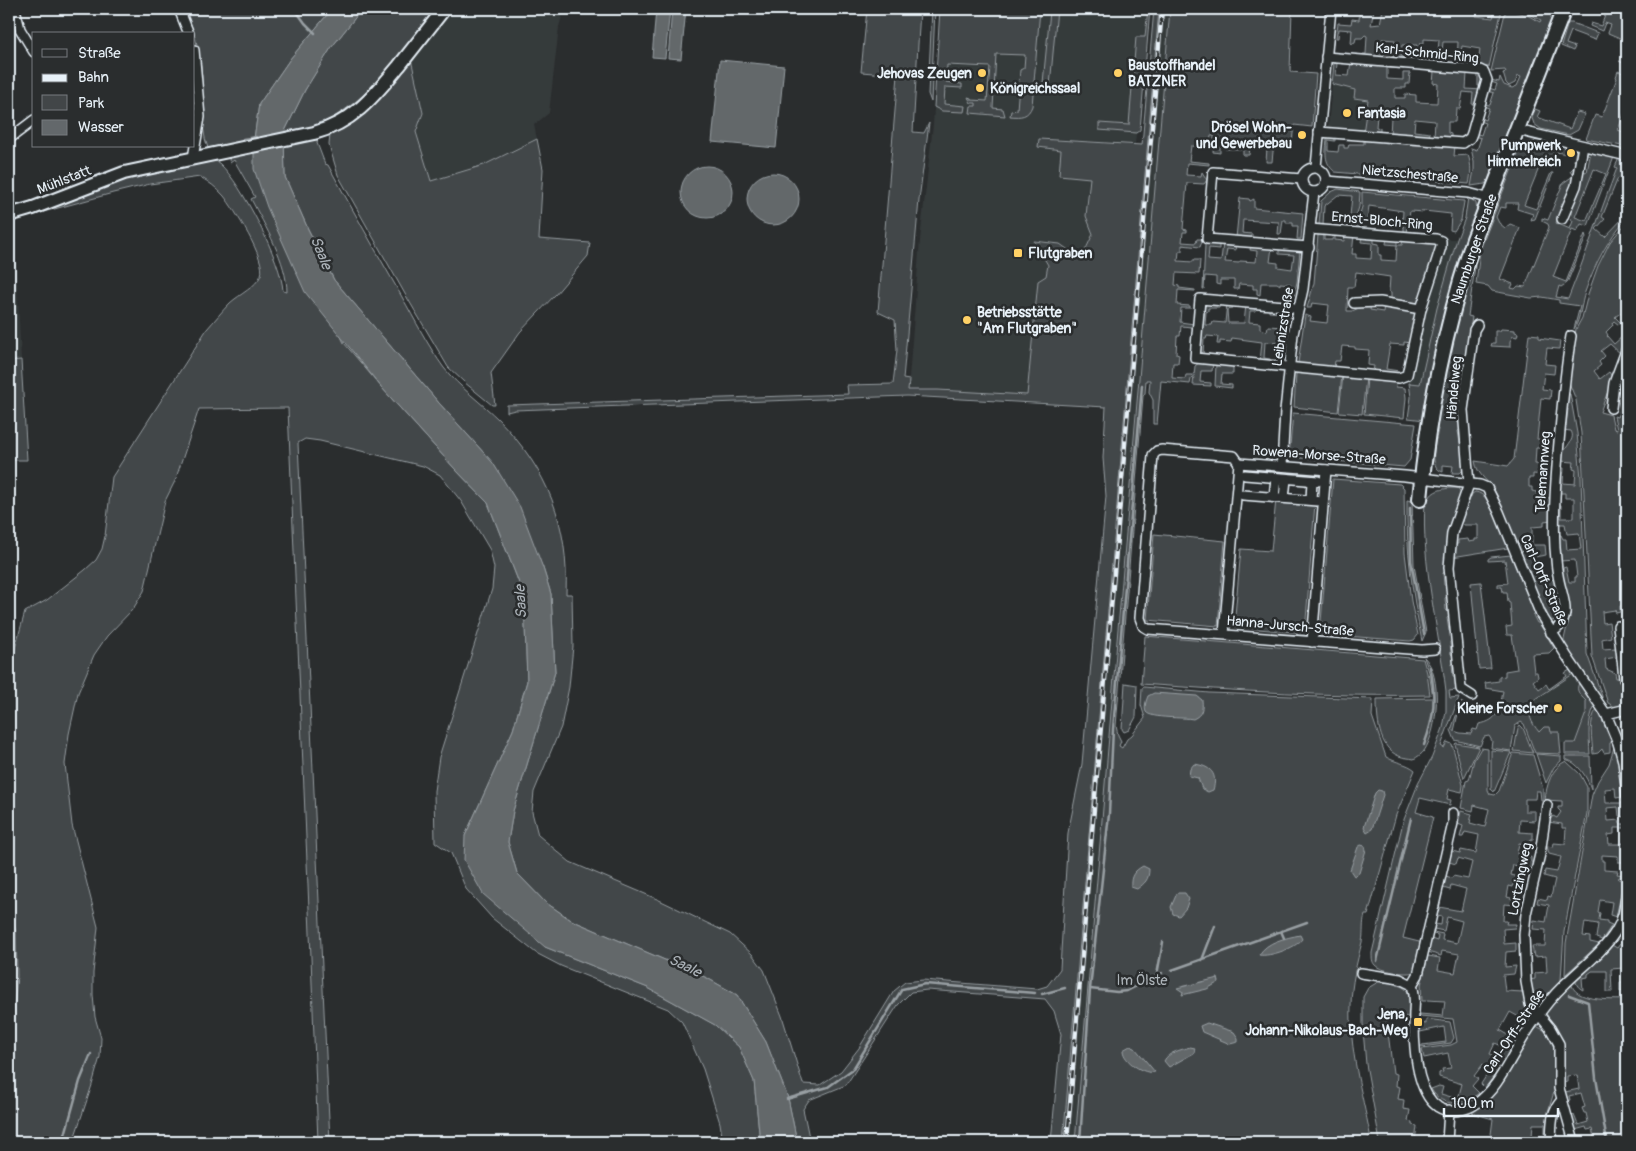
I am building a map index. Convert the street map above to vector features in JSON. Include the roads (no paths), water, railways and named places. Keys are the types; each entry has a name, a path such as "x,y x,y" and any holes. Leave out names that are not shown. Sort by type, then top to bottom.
{"main road":[{"name":"Naumburger Straße","path":"1420,498 1433,400 1455,298 1474,239 1564,9"}],"street":[{"path":"9,17 12,9 16,13 20,29 32,49"},
{"path":"179,9 188,32"},
{"name":"Mühlstatt","path":"9,215 124,173 305,135 336,126 367,104 444,9"},
{"path":"1316,167 1331,9"},
{"name":"Karl-Schmid-Ring","path":"1319,132 1463,143 1470,138 1472,133 1487,80 1484,72 1480,70 1326,57"},
{"path":"195,59 200,105 199,125 195,143"},
{"path":"9,139 32,122"},
{"path":"1517,130 1583,146 1626,152"},
{"path":"1562,219 1576,186 1583,146"},
{"path":"193,158 194,148"},
{"path":"1316,167 1324,172 1326,181 1323,188 1314,192 1305,189 1302,179 1307,170 1316,167"},
{"path":"1302,179 1213,172 1207,239 1309,247"},
{"name":"Nietzschestraße","path":"1326,181 1468,193 1491,199"},
{"name":"Leibnizstraße","path":"1282,466 1285,411 1293,334 1304,288 1314,192"},
{"name":"Ernst-Bloch-Ring","path":"1290,368 1399,378 1407,375 1422,309 1441,247 1441,241 1436,239 1310,229"},
{"path":"1290,368 1195,358 1200,299 1285,306 1298,309"},
{"path":"1354,302 1380,302 1422,309"},
{"name":"Händelweg","path":"1469,484 1470,475 1463,410 1472,340 1477,325"},
{"name":"Telemannweg","path":"1551,633 1563,622 1566,613 1558,575 1553,522 1557,464 1571,336"},
{"path":"1611,408 1614,383 1627,348"},
{"name":"Rowena-Morse-Straße","path":"1143,626 1140,618 1153,455 1157,451 1234,456 1240,463 1422,478"},
{"path":"1224,634 1240,463"},
{"path":"1312,642 1326,470"},
{"path":"1243,495 1314,500 1315,481 1287,477 1276,478 1245,475"},
{"path":"1284,498 1287,477"},
{"path":"1274,497 1276,478"},
{"name":"Carl-Orff-Straße","path":"1422,478 1480,485 1487,488 1541,615 1551,633 1606,714 1618,743 1627,795"},
{"path":"1469,484 1452,533 1448,567 1461,689 1472,696"},
{"name":"Hanna-Jursch-Straße","path":"1143,626 1148,628 1312,642 1422,650 1435,648"},
{"path":"1618,626 1625,658 1624,679"},
{"path":"1606,714 1627,709"},
{"name":"Lortzingweg","path":"1547,805 1540,854 1526,914 1524,936 1527,991 1530,1004 1538,1016 1550,1028 1559,1044 1559,1088 1574,1142"},
{"path":"1412,985 1418,975 1435,907 1453,823 1453,813"},
{"name":"Carl-Orff-Straße","path":"1450,1110 1459,1111 1476,1104 1498,1082 1538,1016 1563,986 1609,942 1618,929 1626,914 1627,891"},
{"path":"1361,973 1400,979 1412,985 1416,996 1414,1034 1422,1085 1425,1093 1436,1106 1450,1110 1447,1142"},
{"path":"1551,1142 1552,1117 1557,1104 1562,1100"}],"water":[{"path":"332,9 362,9 331,48 305,90 284,133 285,177 308,229 334,280 493,463 520,507 551,594 555,672 513,811 508,842 517,873 545,902 571,920 707,978 737,995 766,1042 788,1098 797,1142 760,1142 754,1081 739,1047 715,1025 648,988 545,947 483,894 464,860 465,836 513,730 527,681 524,596 488,503 382,388 305,292 267,207 254,169 254,139 259,104 290,59"},
{"path":"656,9 670,9 665,58 652,57"},
{"path":"672,9 686,9 681,59 668,58"},
{"path":"720,60 784,66 776,148 712,142"},
{"path":"702,166 712,166 726,173 733,187 733,197 726,211 712,218 702,218 692,214 685,207 681,197 681,187 685,177 692,170"},
{"path":"768,173 778,173 792,180 799,194 799,204 792,218 778,225 768,225 758,221 751,214 747,204 747,194 751,184 758,177"},
{"path":"1154,693 1197,696 1202,700 1201,711 1193,719 1154,716 1146,712 1145,706 1148,696"},
{"path":"1194,764 1205,767 1212,772 1215,779 1213,790 1208,792 1202,789 1198,778 1189,776 1190,769"},
{"path":"1378,790 1382,791 1383,795 1372,829 1367,832 1364,827 1375,793"},
{"path":"1361,845 1365,846 1366,850 1359,873 1354,876 1350,870 1358,847"},
{"path":"1143,866 1149,869 1147,879 1137,889 1131,887 1133,874"},
{"path":"1177,893 1185,893 1189,899 1186,908 1179,916 1173,914 1171,907"},
{"path":"1300,935 1302,939 1289,949 1270,955 1259,955 1262,950 1272,943"},
{"path":"1218,978 1219,982 1207,989 1182,995 1183,992 1177,988"},
{"path":"1207,1023 1234,1032 1238,1042 1230,1044 1202,1032 1200,1026"},
{"path":"1130,1046 1135,1048 1155,1072 1145,1071 1130,1063 1123,1050"},
{"path":"1190,1047 1195,1048 1194,1053 1169,1067 1164,1061 1172,1053"}],"waterway":[{"path":"295,9 315,33"},
{"path":"243,139 256,137"},
{"path":"1080,1142 1090,989 1109,814 1113,729 1142,385"},
{"path":"1410,508 1411,561 1424,634"},
{"path":"1424,745 1430,725 1434,697 1430,667"},
{"path":"1377,961 1411,818"},
{"path":"1172,970 1307,922"},
{"path":"1202,960 1215,926"},
{"path":"1281,931 1284,938"},
{"path":"1157,975 1163,942"},
{"path":"1090,989 1117,992 1127,991 1162,973"},
{"path":"787,1099 828,1087 853,1069 902,989 925,984 1035,993"},
{"path":"1042,994 1065,988"},
{"path":"1569,995 1588,1002 1596,1078 1607,1142"},
{"path":"63,1142 80,1081 91,1054"}],"railway":[{"path":"1067,1142 1162,9"}],"place":[{"name":"Jehovas Zeugen","path":"982,73"},
{"name":"Baustoffhandel BATZNER","path":"1118,73"},
{"name":"Königreichssaal","path":"980,88"},
{"name":"Fantasia","path":"1347,113"},
{"name":"Drösel Wohn- und Gewerbebau","path":"1302,135"},
{"name":"Pumpwerk Himmelreich","path":"1571,153"},
{"name":"Flutgraben","path":"1018,253"},
{"name":"Betriebsstätte \"Am Flutgraben\"","path":"967,320"},
{"name":"Kleine Forscher","path":"1558,708"},
{"name":"Jena, Johann-Nikolaus-Bach-Weg","path":"1418,1022"}],"water label":[{"name":"Saale","path":"321,253"},
{"name":"Saale","path":"521,602"},
{"name":"Saale","path":"685,966"}],"park label":[{"name":"Im Ölste","path":"1142,980"}]}
